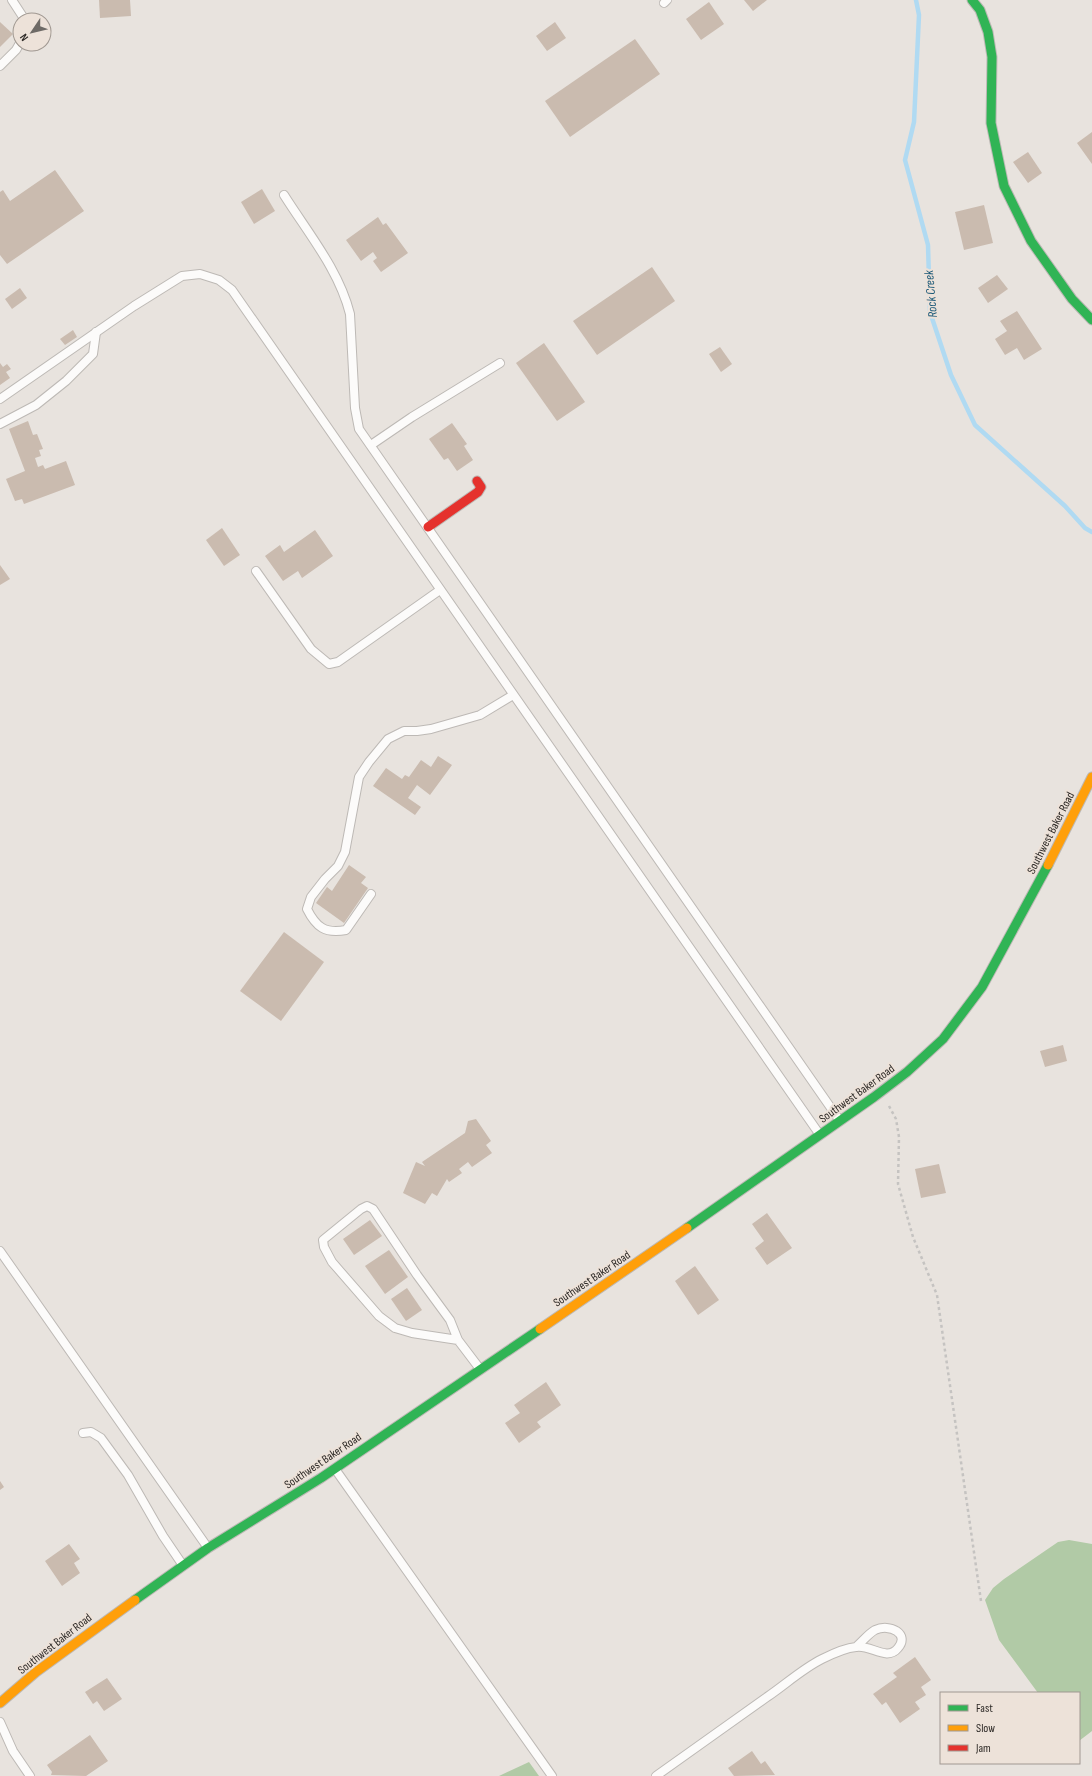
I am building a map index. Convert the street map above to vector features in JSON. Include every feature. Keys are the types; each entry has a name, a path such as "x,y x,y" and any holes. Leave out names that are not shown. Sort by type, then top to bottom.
{"main road":[{"path":"972,0 980,10 988,32 992,57 991,123 1004,186 1031,240 1072,299 1092,320"},
{"path":"428,527 478,492 481,487 477,480"},
{"name":"Southwest Baker Road","path":"0,1703 36,1672 93,1629 184,1567 208,1548 220,1543 334,1468 748,1187 840,1122 907,1072 943,1039 974,999 1035,891 1092,777"}],"lane":[{"path":"12,0 20,12"},
{"path":"0,66 14,52"},
{"path":"284,195 339,280 346,300 350,314 355,408 359,429 840,1122"},
{"path":"0,399 96,332 182,276 200,274 219,280 232,290 820,1136"},
{"path":"0,424 36,406 66,382 93,354 96,332"},
{"path":"371,445 412,417 500,363"},
{"path":"256,571 311,649 329,664 338,662 440,590"},
{"path":"371,894 346,930 334,932 323,929 312,919 307,909 311,897 325,879 338,866 345,852 359,777 369,762 388,739 404,731 417,732 480,715 513,695"},
{"path":"458,1340 412,1334 395,1328 380,1316 332,1262 324,1247 323,1240 362,1209 367,1206 373,1209 417,1275 450,1320 458,1340 480,1369"},
{"path":"0,1251 208,1548"},
{"path":"82,1433 91,1432 101,1438 128,1475 163,1536 184,1567"},
{"path":"334,1468 552,1776"},
{"path":"656,1776 821,1659 857,1646 875,1630 885,1627 894,1628 899,1633 901,1639 899,1648 892,1653 884,1654 872,1649 857,1646"},
{"path":"0,1722 13,1751 30,1776"}],"path":[{"path":"881,1092 894,1114 899,1137 898,1168 900,1190 913,1237 936,1295 981,1601"}],"green space":[{"path":"1069,1540 1092,1544 1092,1731 1080,1740 1080,1692 1037,1692 999,1640 985,1600 993,1588 1004,1579 1058,1542"},
{"path":"529,1762 539,1776 499,1776"}],"building":[{"path":"99,0 130,0 131,16 100,18"},
{"path":"744,0 767,0 753,11"},
{"path":"709,2 724,24 701,40 686,19"},
{"path":"0,22 12,33 12,35 0,47"},
{"path":"555,22 566,38 547,51 536,36"},
{"path":"635,39 660,74 570,137 545,101"},
{"path":"1092,132 1092,164 1077,143"},
{"path":"1028,152 1042,173 1028,183 1013,162"},
{"path":"55,170 84,211 7,264 0,255 0,192 3,190 10,201"},
{"path":"262,189 275,211 254,224 241,202"},
{"path":"984,205 993,243 964,250 955,212"},
{"path":"378,217 383,225 386,223 408,253 381,272 373,261 377,258 373,252 361,261 346,240"},
{"path":"652,267 675,301 597,355 573,321"},
{"path":"997,275 1008,289 988,303 978,288"},
{"path":"20,288 27,298 12,309 5,299"},
{"path":"1017,311 1042,349 1024,360 1017,348 1005,355 995,339 1007,331 1000,321"},
{"path":"73,330 77,337 65,345 60,339"},
{"path":"544,343 585,402 557,421 516,363"},
{"path":"720,347 732,364 721,372 709,354"},
{"path":"0,363 3,367 7,364 11,369 6,372 10,378 0,385"},
{"path":"28,421 33,435 37,434 43,449 39,450 41,456 35,458 38,467 43,465 45,469 66,461 75,485 24,504 22,499 15,501 6,479 25,471 9,429"},
{"path":"452,423 467,444 464,446 473,460 457,471 448,458 444,460 429,439"},
{"path":"222,528 240,555 224,566 206,540"},
{"path":"315,530 333,556 302,578 298,571 283,581 265,556 280,545 284,552"},
{"path":"0,565 10,579 0,585"},
{"path":"438,756 452,765 430,795 417,785 408,798 421,807 415,815 373,786 386,768 402,779 405,775 409,777 421,760 431,767"},
{"path":"349,865 366,877 361,883 368,888 344,923 316,903 327,887 332,891"},
{"path":"284,932 324,962 281,1021 240,991"},
{"path":"1063,1045 1067,1061 1045,1067 1040,1051"},
{"path":"476,1119 491,1141 486,1145 492,1153 472,1167 468,1162 459,1169 462,1173 449,1182 447,1179 437,1196 432,1193 425,1204 403,1193 416,1162 425,1166 422,1162 465,1133 468,1121"},
{"path":"939,1164 946,1193 921,1198 915,1169"},
{"path":"767,1213 792,1248 767,1265 755,1248 764,1241 752,1224"},
{"path":"370,1220 382,1236 354,1255 343,1239"},
{"path":"389,1250 408,1277 385,1294 365,1266"},
{"path":"695,1266 719,1300 698,1315 675,1281"},
{"path":"407,1288 422,1310 406,1321 391,1299"},
{"path":"546,1382 561,1405 537,1422 541,1427 519,1443 505,1423 520,1413 514,1405"},
{"path":"0,1481 4,1487 0,1490"},
{"path":"69,1544 80,1559 74,1563 80,1573 62,1586 45,1561"},
{"path":"915,1657 931,1680 921,1687 926,1695 915,1702 920,1709 900,1723 886,1702 882,1705 873,1694 897,1677 893,1673"},
{"path":"107,1678 122,1699 104,1711 97,1701 93,1704 85,1692"},
{"path":"90,1735 108,1761 86,1776 51,1775 52,1772 47,1765"},
{"path":"752,1751 761,1764 765,1761 775,1775 734,1776 728,1768"}],"waterway":[{"name":"Rock Creek","path":"916,0 919,15 914,122 905,160 928,245 930,312 951,375 975,425 1065,506 1085,528 1092,532"}],"traffic: fast":[{"path":"972,0 980,10 988,32 992,57 991,123 1004,186 1031,241 1072,299 1092,320"},
{"path":"687,1228 874,1097 907,1072 943,1039 982,987 1048,865"},
{"path":"135,1600 208,1548 321,1478 540,1329"}],"traffic: slow":[{"path":"1048,865 1092,777"},
{"path":"540,1329 687,1228"},
{"path":"0,1703 36,1672 135,1600"}],"traffic: jam":[{"path":"428,527 478,492 481,487 477,481"}]}
